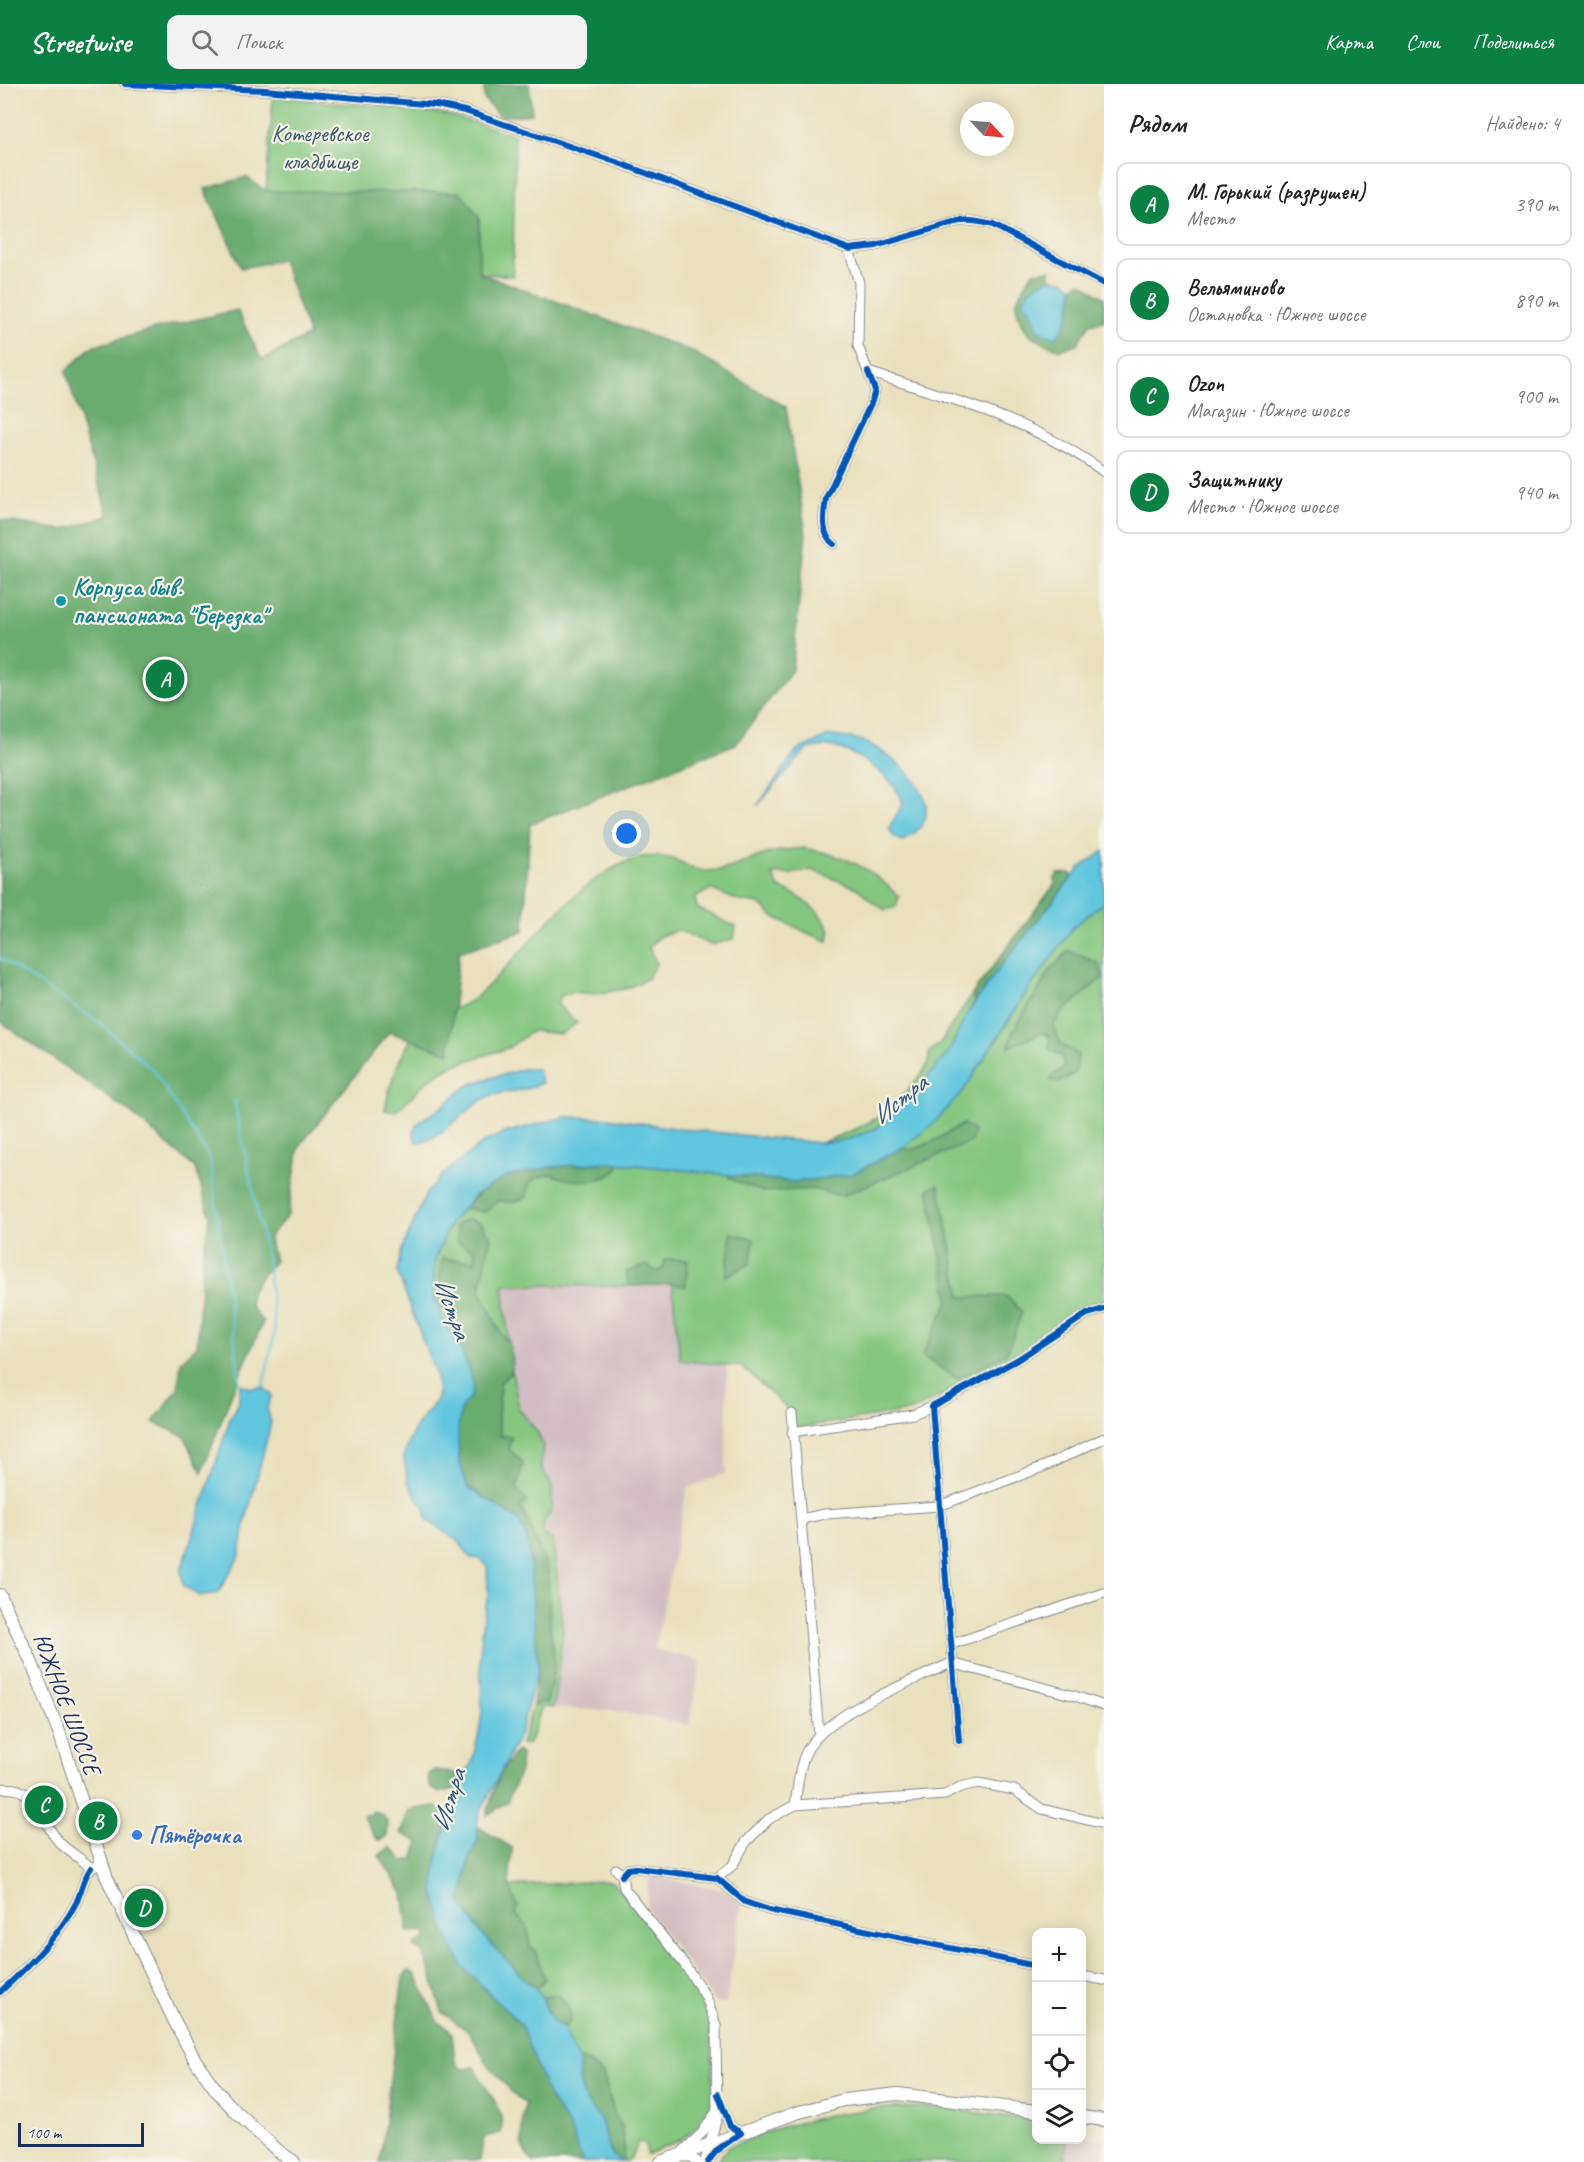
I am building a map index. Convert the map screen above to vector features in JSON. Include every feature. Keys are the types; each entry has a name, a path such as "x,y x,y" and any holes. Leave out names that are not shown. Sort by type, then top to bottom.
{"main road":[{"name":"ЮЖНОЕ ШОССЕ","path":"0,1594 31,1661 59,1732 96,1866 174,2020 195,2060 216,2090 236,2112 294,2162"},
{"path":"667,2160 796,2113 844,2100 898,2094 1032,2111"},
{"path":"1086,2118 1104,2120"}],"street":[{"path":"125,84 265,90 436,105 465,111 619,163 849,249 876,246 956,222 976,221 993,225 1104,284"},
{"path":"834,544 828,540 825,532 826,498 872,401 875,390 858,346 859,283 849,249"},
{"path":"868,372 974,407 1027,428 1079,453 1104,472"},
{"path":"792,1432 913,1414 1017,1360 1087,1314 1104,1309"},
{"path":"932,1406 959,1741"},
{"path":"792,1413 819,1735"},
{"path":"801,1519 825,1514 939,1506 1045,1466 1104,1438"},
{"path":"952,1644 1104,1593"},
{"path":"795,1805 803,1761 808,1748 819,1735 852,1710 951,1663 1104,1706"},
{"path":"717,1878 732,1866 746,1842 769,1819 795,1805 945,1795 960,1787 978,1783 1014,1790 1042,1809 1104,1824"},
{"path":"0,1789 18,1789 30,1796 64,1847 96,1866 85,1876 76,1903 61,1925 37,1955 0,1992"},
{"path":"706,2162 717,2117 716,2025 706,1997 685,1965 624,1888 619,1872 636,1868 717,1878 745,1902 769,1910 1032,1965"},
{"path":"1086,1977 1104,1980"},
{"path":"706,2162 717,2150 741,2133 730,2126 718,2094"},
{"path":"667,2160 693,2142 710,2124 714,2116 718,2094"},
{"path":"667,2160 690,2157 698,2162"}],"shaded area":[{"path":"672,1284 680,1360 727,1366 726,1473 687,1488 655,1649 701,1661 689,1725 615,1711 553,1708 560,1665 542,1533 544,1521 552,1510 552,1487 541,1466 543,1445 537,1432 519,1409 512,1372 503,1285"},
{"path":"651,1876 724,1890 742,1903 726,2003 717,2002 712,1998 647,1909 647,1885"},
{"path":"1086,2137 1104,2139 1104,2162 1064,2162 1066,2144 1086,2144"}],"green space":[{"path":"484,84 529,84 532,114 500,117 484,99"},
{"name":"Котеревское кладбище","path":"273,95 344,104 408,108 449,115 515,135 513,276 478,273 479,217 266,191"},
{"path":"246,177 266,191 460,192 479,217 479,273 691,351 786,407 806,534 792,670 736,744 530,824 524,931 459,952 449,1053 389,1032 299,1147 288,1215 269,1237 275,1261 257,1282 251,1294 251,1306 263,1322 230,1398 202,1472 184,1436 153,1422 178,1389 181,1361 197,1346 203,1254 210,1216 195,1168 133,1115 0,1021 0,520 62,530 108,516 66,371 91,347 237,310 262,360 309,335 282,260 241,268 205,189"},
{"path":"1050,270 1050,278 1029,290 1031,310 1039,331 1071,309 1073,287 1081,282 1104,298 1104,321 1090,324 1077,344 1060,350 1035,338 1025,329 1015,303 1033,272"},
{"path":"804,848 844,859 878,877 899,897 896,907 885,910 857,888 812,870 791,874 772,874 779,888 796,895 818,912 830,930 828,941 772,916 760,904 739,901 710,889 695,898 697,908 736,927 734,939 711,945 678,930 660,936 649,947 656,964 647,979 628,988 597,994 573,992 561,996 557,1004 577,1023 561,1034 532,1031 508,1048 451,1066 430,1079 395,1112 385,1110 401,1058 423,1023 462,1006 476,997 571,899 614,868 637,858 665,857 698,870 715,871 773,852"},
{"path":"1070,873 1073,876 975,1002 973,993 1055,884 1055,878 1058,874"},
{"path":"1104,902 1104,1305 1085,1312 1018,1355 912,1411 796,1428 792,1413 742,1367 680,1360 672,1284 503,1285 512,1372 519,1409 537,1432 543,1445 541,1466 552,1487 552,1510 544,1521 542,1533 553,1541 563,1632 553,1708 542,1707 529,1744 521,1744 533,1706 538,1669 518,1520 468,1487 461,1349 442,1320 433,1293 435,1258 451,1222 476,1194 508,1176 606,1162 852,1174 995,1043 1025,994 1074,926"},
{"path":"1069,951 1098,963 1103,977 1060,1015 1053,1026 1061,1044 1078,1055 1075,1073 1059,1083 1050,1080 1053,1075 1064,1068 1062,1056 1049,1049 1050,1037 1043,1032 1009,1047 1012,1033 1051,969"},
{"path":"973,993 975,1002 949,1052 913,1094 877,1128 846,1140 820,1143 868,1123 897,1101 926,1067 929,1052 940,1043"},
{"path":"963,1124 974,1131 971,1142 842,1196 812,1189 763,1192 730,1179 729,1175 795,1182 852,1174 900,1149 915,1149 932,1142"},
{"path":"606,1162 620,1163 616,1170 600,1179 569,1179 552,1174 536,1178 529,1183 527,1197 515,1202 498,1201 485,1212 464,1208 485,1189 509,1175 545,1168"},
{"path":"939,1185 961,1297 1006,1296 1022,1312 1007,1353 958,1379 922,1356 949,1300 928,1189"},
{"path":"468,1219 480,1223 491,1237 480,1289 500,1332 511,1346 512,1372 500,1383 498,1421 501,1436 511,1436 509,1449 523,1462 517,1489 527,1501 521,1507 548,1570 550,1627 555,1664 547,1703 542,1702 533,1706 538,1669 528,1540 518,1520 468,1487 459,1462 458,1430 461,1408 472,1394 473,1382 461,1349 459,1333 442,1307 439,1288 442,1258 475,1261 475,1251 458,1242 455,1225"},
{"path":"731,1233 754,1239 750,1264 726,1276"},
{"path":"665,1259 688,1260 686,1286 672,1284 629,1286 626,1272 647,1265 657,1272 663,1269"},
{"path":"517,1751 521,1754 520,1771 507,1802 487,1815 498,1781 511,1757"},
{"path":"436,1770 455,1773 461,1780 458,1788 440,1793 429,1787 428,1774"},
{"path":"436,1806 449,1816 438,1854 462,1966 521,2025 549,2097 570,2128 583,2162 534,2162 528,2157 522,2143 525,2103 511,2092 486,2062 469,2032 442,2012 428,1964 422,1951 414,1947 415,1943 426,1939 426,1935 423,1931 408,1932 403,1893 379,1856 390,1847 404,1861 413,1859 419,1842 401,1833 409,1810"},
{"path":"373,1811 383,1815 388,1824 387,1836 381,1840 377,1839 363,1816 371,1815"},
{"path":"477,1826 512,1848 509,1886 518,1907 515,1914 527,1926 530,1947 535,1952 545,1979 537,1988 524,1979 481,1933 461,1903 469,1859 478,1840"},
{"path":"613,1882 621,1891 675,1962 699,1998 709,2020 712,2042 713,2097 706,2119 682,2139 647,2155 645,2143 638,2142 633,2155 627,2162 623,2162 624,2143 621,2126 614,2113 603,2074 579,2059 568,2041 564,2027 571,2019 568,2005 547,1996 542,1998 537,1988 544,1978 535,1952 530,1947 527,1926 515,1913 509,1886"},
{"path":"408,1970 416,1975 438,2022 448,2028 452,2034 455,2061 460,2068 475,2067 497,2106 502,2123 501,2133 484,2137 480,2160 380,2162 403,1977"},
{"path":"557,1994 568,2005 571,2019 564,2027 553,2023 542,1998"},
{"path":"579,2059 603,2074 614,2113 621,2126 624,2143 623,2162 611,2154 600,2118 585,2101 579,2081"},
{"path":"931,2107 1032,2120 1032,2144 1066,2144 1064,2162 717,2162 728,2147 778,2128 830,2115 878,2108"}],"water":[{"path":"1050,278 1064,280 1073,287 1067,321 1055,338 1039,331 1031,310 1023,302 1029,290"},
{"path":"829,736 862,741 877,748 906,771 918,785 925,800 926,815 919,829 902,841 893,836 889,828 903,803 899,793 884,776 865,761 831,746 806,750 757,806 797,750"},
{"path":"1104,851 1104,902 1074,926 1025,994 964,1090 932,1125 900,1149 852,1174 795,1182 607,1162 551,1167 508,1176 476,1194 451,1222 435,1258 433,1292 442,1320 461,1349 473,1382 472,1394 461,1408 458,1430 459,1462 468,1487 518,1520 528,1540 538,1669 520,1734 479,1814 478,1840 469,1859 461,1903 481,1933 524,1979 537,1988 553,2023 564,2027 568,2041 579,2059 579,2081 585,2101 600,2118 611,2154 622,2162 583,2162 570,2128 549,2097 521,2025 462,1966 446,1935 434,1892 438,1854 456,1794 472,1762 479,1733 482,1710 480,1657 488,1595 487,1565 479,1558 471,1558 460,1543 427,1520 425,1507 408,1482 404,1460 406,1447 418,1423 432,1407 438,1395 436,1376 397,1271 402,1249 426,1194 442,1175 483,1143 504,1133 564,1117 607,1118 681,1129 820,1143 846,1140 877,1128 913,1094 949,1052 967,1014 1000,967 1080,868"},
{"path":"522,1069 537,1069 542,1083 527,1089 486,1098 441,1133 416,1142 415,1127 464,1088"},
{"path":"240,1384 251,1388 263,1387 272,1395 267,1408 271,1423 245,1524 240,1555 218,1593 199,1596 184,1586 181,1571 231,1416 239,1401"}],"waterway":[{"path":"0,958 100,1023 154,1071 210,1159 240,1384"},
{"path":"234,1100 267,1259 275,1331 263,1387"}],"cycle path":[{"path":"125,84 265,90 436,105 465,111 619,163 849,249 876,246 956,222 975,221 993,225 1104,284"},
{"path":"834,544 825,529 826,498 872,401 875,390 868,372"},
{"path":"959,1741 932,1406 1017,1360 1087,1314 1104,1309"},
{"path":"0,1992 32,1962 61,1927 76,1903 91,1868"},
{"path":"622,1876 628,1869 636,1868 717,1878 745,1902 769,1910 1032,1965"},
{"path":"708,2162 717,2150 741,2133 730,2126 718,2094"}],"place":[{"name":"Корпуса быв. пансионата \"Березка\"","path":"61,601"},
{"name":"М. Горький (разрушен)","path":"165,679"},
{"name":"Ozon","path":"44,1805"},
{"name":"Вельяминово","path":"98,1821"},
{"name":"Пятёрочка","path":"137,1835"},
{"name":"Защитнику","path":"144,1908"}],"water label":[{"name":"Истра","path":"899,1099"},
{"name":"Истра","path":"453,1308"},
{"name":"Истра","path":"448,1800"}]}
